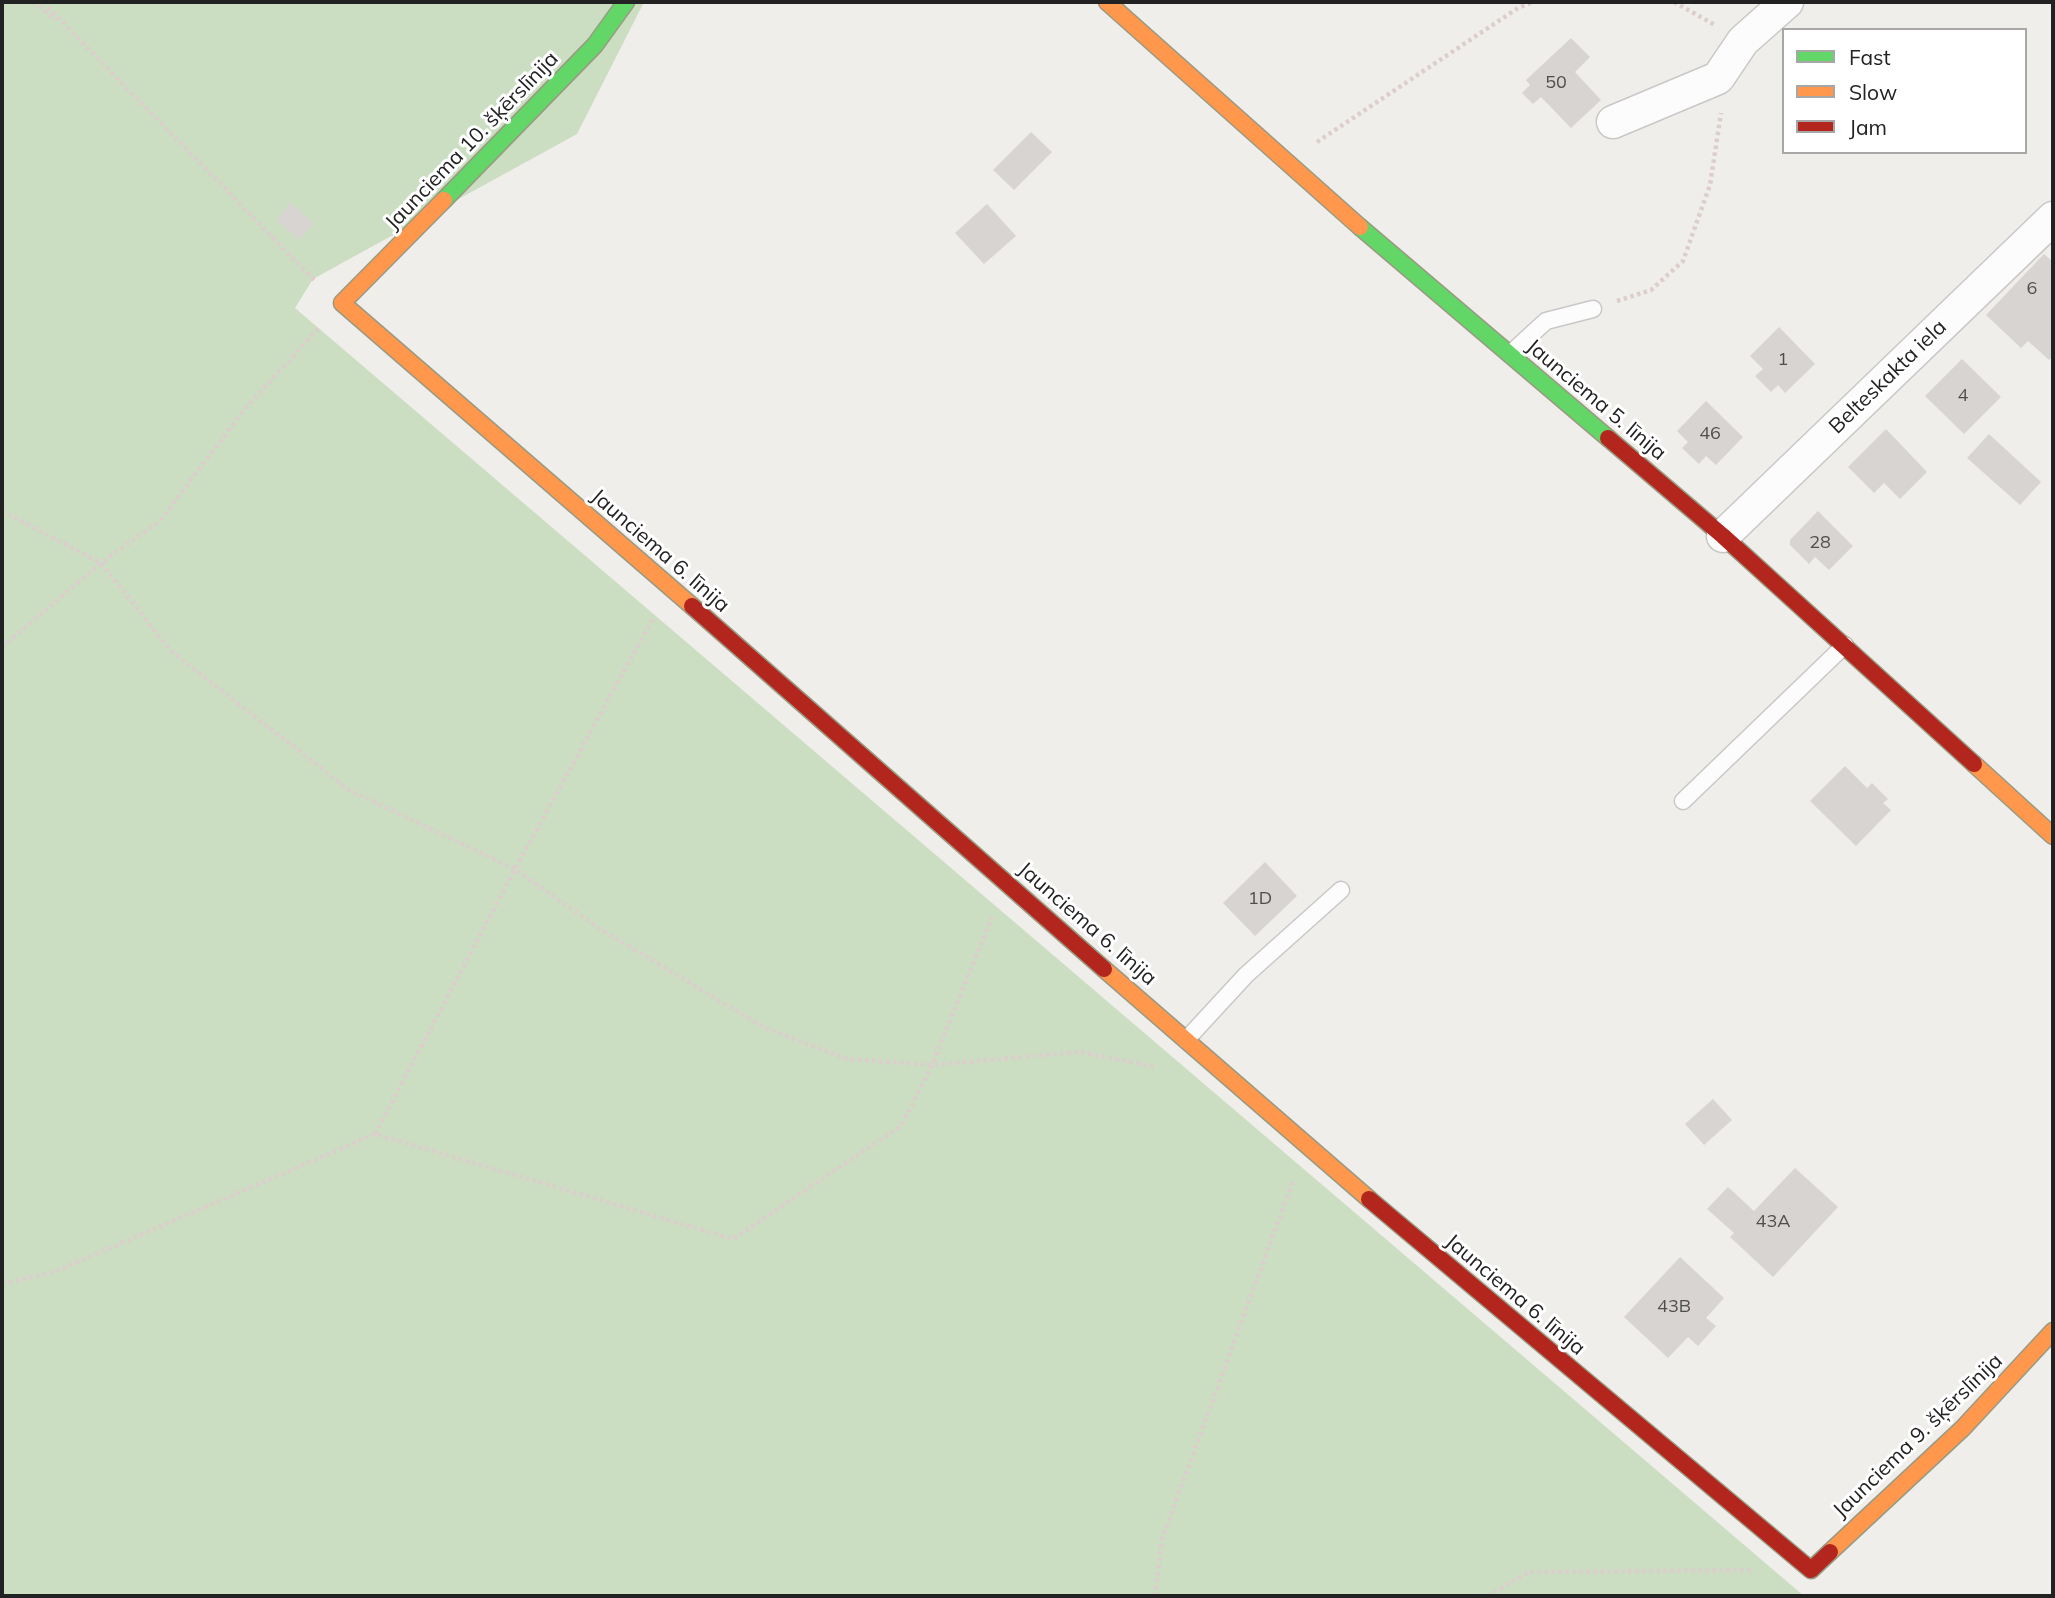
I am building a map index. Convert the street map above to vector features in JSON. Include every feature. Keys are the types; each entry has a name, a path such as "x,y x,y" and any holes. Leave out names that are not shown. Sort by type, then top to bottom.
{"street":[{"name":"Jaunciema 10. šķērslīnija","path":"341,303 594,45 626,2"},
{"name":"Jaunciema 5. līnija","path":"1107,2 1287,162 1723,536 2053,836"},
{"path":"1613,122 1718,78 1743,41 1787,2"},
{"name":"Belteskakta iela","path":"1723,536 2053,218"},
{"name":"Jaunciema 6. līnija","path":"341,303 671,587 1231,1081 1495,1307 1811,1570"},
{"name":"Jaunciema 9. šķērslīnija","path":"1811,1570 1870,1512 1963,1428 2053,1331"}],"lane":[{"path":"1510,354 1546,321 1592,309"},
{"path":"1683,801 1845,646"},
{"path":"1186,1040 1246,975 1341,890"}],"path":[{"path":"33,2 65,26"},
{"path":"43,2 313,279"},
{"path":"1287,162 1518,8 1533,2"},
{"path":"1674,2 1743,41"},
{"path":"1592,309 1651,289 1683,261 1710,185 1721,120 1718,78"},
{"path":"2,647 101,563 160,521 243,411 341,303"},
{"path":"2,511 101,563 172,651 349,790 515,869 600,929 765,1028 847,1059 932,1065 1080,1052 1163,1068"},
{"path":"2,1284 54,1272 375,1134 515,869 671,587"},
{"path":"375,1134 733,1239 901,1126 932,1065 1006,881"},
{"path":"1155,1596 1162,1539 1307,1144"},
{"path":"1488,1596 1528,1572 1757,1570"}],"green space":[{"path":"2,2 644,2 577,134 313,279 295,308 1804,1596 2,1596"}],"building":[{"path":"1571,38 1590,57 1575,72 1601,100 1571,128 1541,97 1533,104 1522,93 1530,85 1526,80"},
{"path":"1031,132 1052,152 1014,190 993,170"},
{"path":"290,203 314,223 299,240 276,220"},
{"path":"987,204 1016,236 984,264 955,233"},
{"path":"2044,254 2053,262 2053,356 2049,360 2028,341 2021,348 1986,315"},
{"path":"1779,327 1815,364 1785,393 1778,385 1771,392 1755,376 1763,369 1750,356"},
{"path":"1962,359 2001,397 1964,434 1925,396"},
{"path":"1706,401 1743,437 1716,465 1706,456 1699,464 1682,448 1688,442 1677,431"},
{"path":"1886,429 1927,472 1900,499 1884,483 1874,493 1848,467"},
{"path":"1989,434 2041,482 2020,505 1967,458"},
{"path":"1818,511 1853,546 1829,570 1815,557 1809,564 1790,545 1790,540"},
{"path":"1845,766 1867,788 1872,783 1888,799 1883,803 1891,810 1856,846 1810,801"},
{"path":"1265,862 1297,896 1255,936 1223,903"},
{"path":"1713,1099 1732,1120 1704,1145 1685,1124"},
{"path":"1795,1168 1838,1207 1773,1277 1730,1237 1734,1233 1707,1209 1728,1187 1754,1211"},
{"path":"1680,1257 1724,1298 1706,1318 1716,1326 1698,1346 1688,1337 1668,1358 1624,1317"}],"traffic: fast":[{"path":"444,200 595,45 626,2"},
{"path":"1360,227 1608,438"}],"traffic: slow":[{"path":"1107,2 1360,227"},
{"path":"444,200 342,303 692,606"},
{"path":"1974,764 2053,836"},
{"path":"1104,969 1369,1199"},
{"path":"1830,1552 1963,1428 2053,1331"}],"traffic: jam":[{"path":"1608,438 1723,536 1974,764"},
{"path":"692,606 1104,969"},
{"path":"1369,1199 1811,1570 1830,1552"}]}
